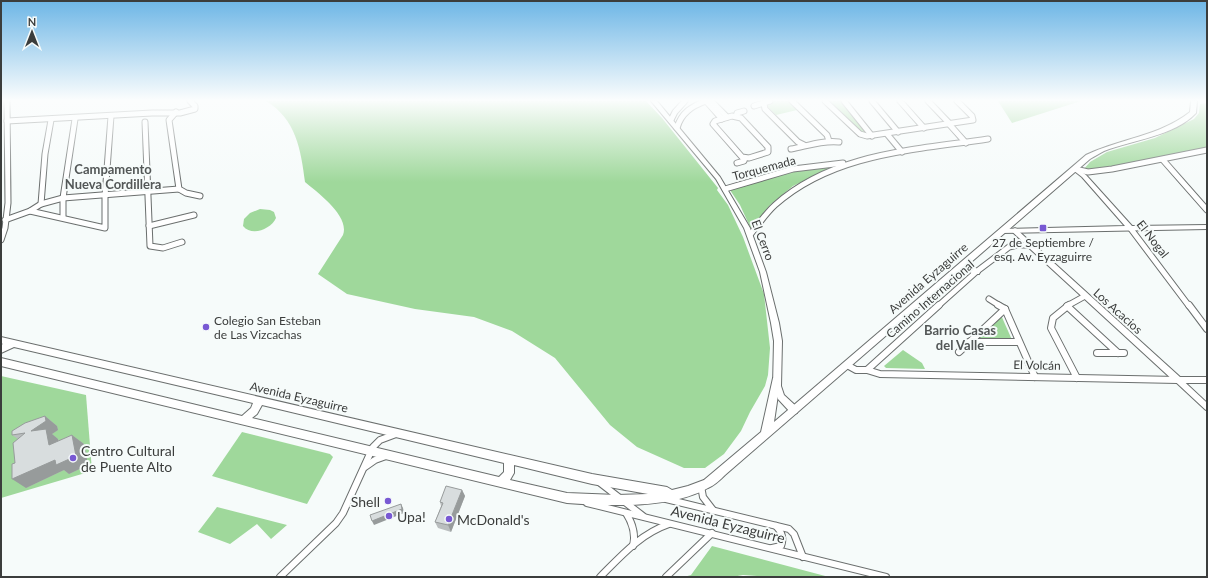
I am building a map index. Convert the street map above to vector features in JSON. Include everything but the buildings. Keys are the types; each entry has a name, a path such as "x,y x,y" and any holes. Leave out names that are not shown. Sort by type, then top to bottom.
{"main road":[{"name":"Avenida Eyzaguirre","path":"1,362 567,498 622,500 683,492 704,485 722,472 1088,157 1097,152 1167,128"},
{"path":"964,264 976,272"},
{"name":"Avenida Eyzaguirre","path":"1,340 592,479 652,490 683,492"},
{"path":"1,349 14,343"},
{"path":"764,436 769,422 776,381"},
{"path":"244,420 254,411 259,401"},
{"path":"499,482 505,479 510,472 510,464 507,459"}],"street":[{"path":"1,240 4,236 8,203 7,128"},
{"path":"41,204 45,154 50,128"},
{"path":"63,217 63,198 74,128"},
{"path":"30,211 63,217 105,228 105,196 110,128"},
{"path":"145,128 149,192 150,246 163,248 182,242"},
{"path":"170,128 180,189"},
{"name":"El Cerro","path":"677,128 725,188 750,235 765,279 775,323 778,346 776,381 781,397 794,410"},
{"path":"715,128 739,155 746,158"},
{"path":"737,163 744,161 746,158 767,153 769,150 768,146 751,128"},
{"path":"784,128 798,142 804,145 812,145 829,141 839,142"},
{"path":"820,128 827,135 829,141"},
{"path":"853,128 860,134 867,136 924,128"},
{"path":"866,128 872,136"},
{"path":"895,128 898,132"},
{"path":"953,128 966,143"},
{"path":"886,134 902,152"},
{"path":"750,235 771,208 798,187 826,172 855,162 902,152 988,139"},
{"path":"791,149 800,148 804,145"},
{"path":"1075,169 1091,172 1163,160 1207,150"},
{"path":"1163,160 1207,210"},
{"name":"Torquemada","path":"725,188 793,169 855,162"},
{"name":"El Nogal","path":"1075,169 1084,176 1131,229 1207,329"},
{"path":"5,220 30,211 41,204 63,198 105,196 180,189 186,193 200,196"},
{"path":"149,226 194,215"},
{"path":"1002,231 1207,228"},
{"name":"Los Acacios","path":"1015,231 1207,407"},
{"name":"Camino Internacional","path":"867,370 976,272 1009,247 1021,244 1030,245"},
{"path":"1077,378 1050,325 1051,320 1067,306 1085,296"},
{"path":"989,299 1005,309 1018,342 1035,377"},
{"path":"1067,306 1121,352 1096,352"},
{"path":"959,352 1005,309"},
{"path":"969,342 1018,342"},
{"path":"847,365 856,370 867,370"},
{"name":"El Volcán","path":"867,370 880,374 1207,380"},
{"path":"280,577 336,523 371,450 380,440 387,436 400,434"},
{"path":"362,470 375,460 390,456"},
{"name":"Avenida Eyzaguirre","path":"592,479 608,488 647,518"},
{"path":"704,485 703,497 713,511"},
{"name":"Avenida Eyzaguirre","path":"657,496 776,526 793,532 796,547 803,558"},
{"name":"Avenida Eyzaguirre","path":"567,498 772,548 803,558 886,577"},
{"path":"626,513 634,530 633,547"},
{"path":"600,577 633,547 656,529 670,524"},
{"path":"772,548 781,546 783,541 783,535 776,526"},
{"path":"666,577 712,533"}],"green space":[{"path":"291,128 670,128 718,188 717,190 728,205 743,237 764,294 770,348 768,375 765,386 741,431 724,454 705,468 684,468 637,447 610,425 555,358 512,331 474,317 415,309 347,294 318,274 343,235 344,228 342,220 332,206 305,182 299,147"},
{"path":"858,128 863,128 867,133 863,133"},
{"path":"1176,128 1207,128 1207,149 1139,163 1088,170 1084,169 1090,162 1107,152 1155,138"},
{"path":"840,163 793,186 770,205 751,229 740,205 730,190 795,170"},
{"path":"260,209 274,212 276,218 274,222 266,228 256,231 251,231 243,226 244,219 250,213"},
{"path":"1001,315 1012,340 975,340"},
{"path":"903,350 922,363 925,369 886,368 884,366"},
{"path":"1,376 86,395 92,471 1,498"},
{"path":"242,432 330,454 333,457 307,504 212,476"},
{"path":"217,507 287,525 271,539 257,524 230,544 198,532"},
{"path":"712,546 829,577 769,577 743,575 732,577 684,577 691,575"}],"place":[{"name":"27 de Septiembre / esq. Av. Eyzaguirre","path":"1043,228"},
{"name":"Colegio San Esteban de Las Vizcachas","path":"206,327"},
{"name":"Centro Cultural de Puente Alto","path":"73,458"},
{"name":"Shell","path":"388,501"},
{"name":"Upa!","path":"389,516"},
{"name":"McDonald's","path":"449,519"}],"district":[{"name":"Campamento Nueva Cordillera","path":"113,176"},
{"name":"Barrio Casas del Valle","path":"960,338"}]}
